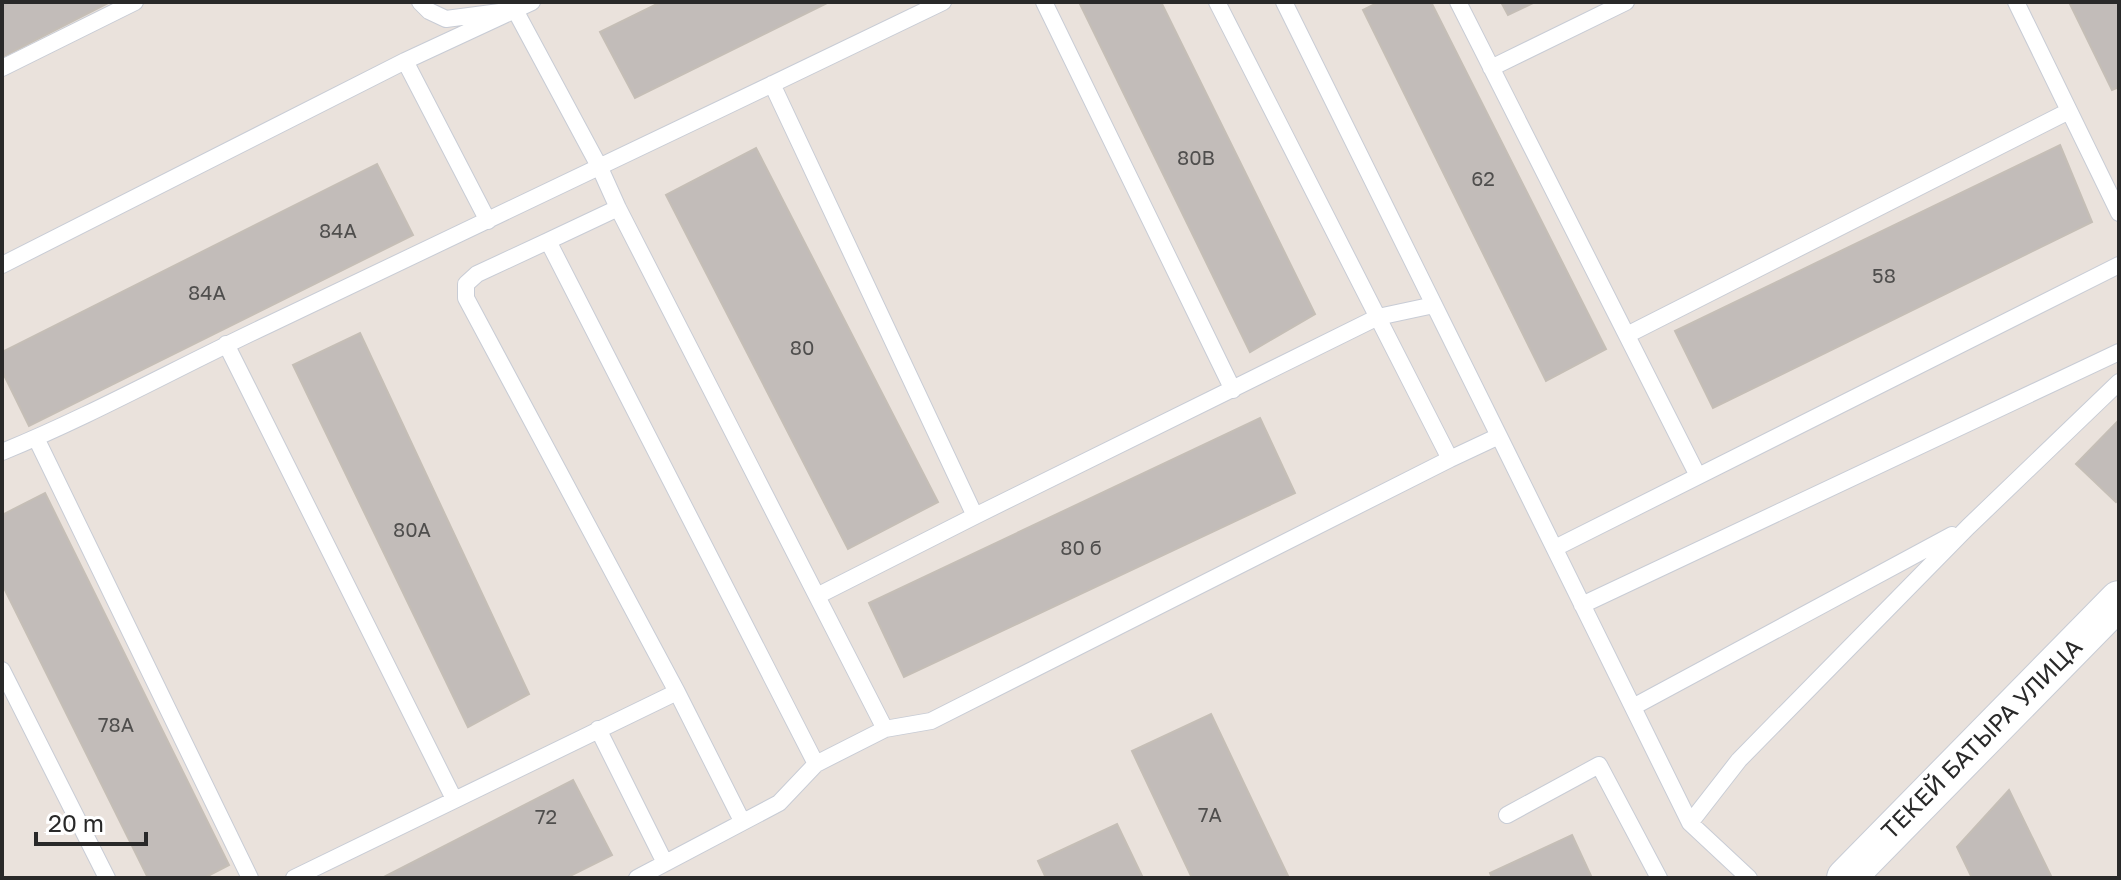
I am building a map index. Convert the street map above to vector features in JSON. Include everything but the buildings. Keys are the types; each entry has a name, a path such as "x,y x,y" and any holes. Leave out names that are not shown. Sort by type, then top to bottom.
{"street":[{"name":"ТЕКЕЙ БАТЫРА УЛИЦА","path":"1846,878 2119,600"}],"lane":[{"path":"2,68 135,2"},
{"path":"420,2 429,11 446,19 515,10"},
{"path":"2,265 405,61 532,2"},
{"path":"2,452 943,2"},
{"path":"1044,2 1233,390"},
{"path":"1217,2 1450,459"},
{"path":"1284,2 1690,823 1749,878"},
{"path":"1458,2 1698,476"},
{"path":"1491,68 1626,2"},
{"path":"2016,2 2119,213"},
{"path":"515,10 600,168 885,729"},
{"path":"405,61 488,221"},
{"path":"772,84 975,516"},
{"path":"1627,335 2069,111"},
{"path":"618,208 477,274 466,284 466,298 677,692 742,821"},
{"path":"548,241 816,764"},
{"path":"1555,548 2119,265"},
{"path":"817,596 1378,317 1434,305"},
{"path":"226,344 454,799"},
{"path":"1582,605 2119,352"},
{"path":"1690,823 1739,760 1968,527 2119,382"},
{"path":"637,878 779,803 816,764 885,729 931,721 1499,436"},
{"path":"36,438 250,878"},
{"path":"1633,707 1968,527"},
{"path":"2,670 107,878"},
{"path":"294,878 677,692"},
{"path":"598,729 665,863"},
{"path":"1507,815 1599,765 1659,878"}]}
